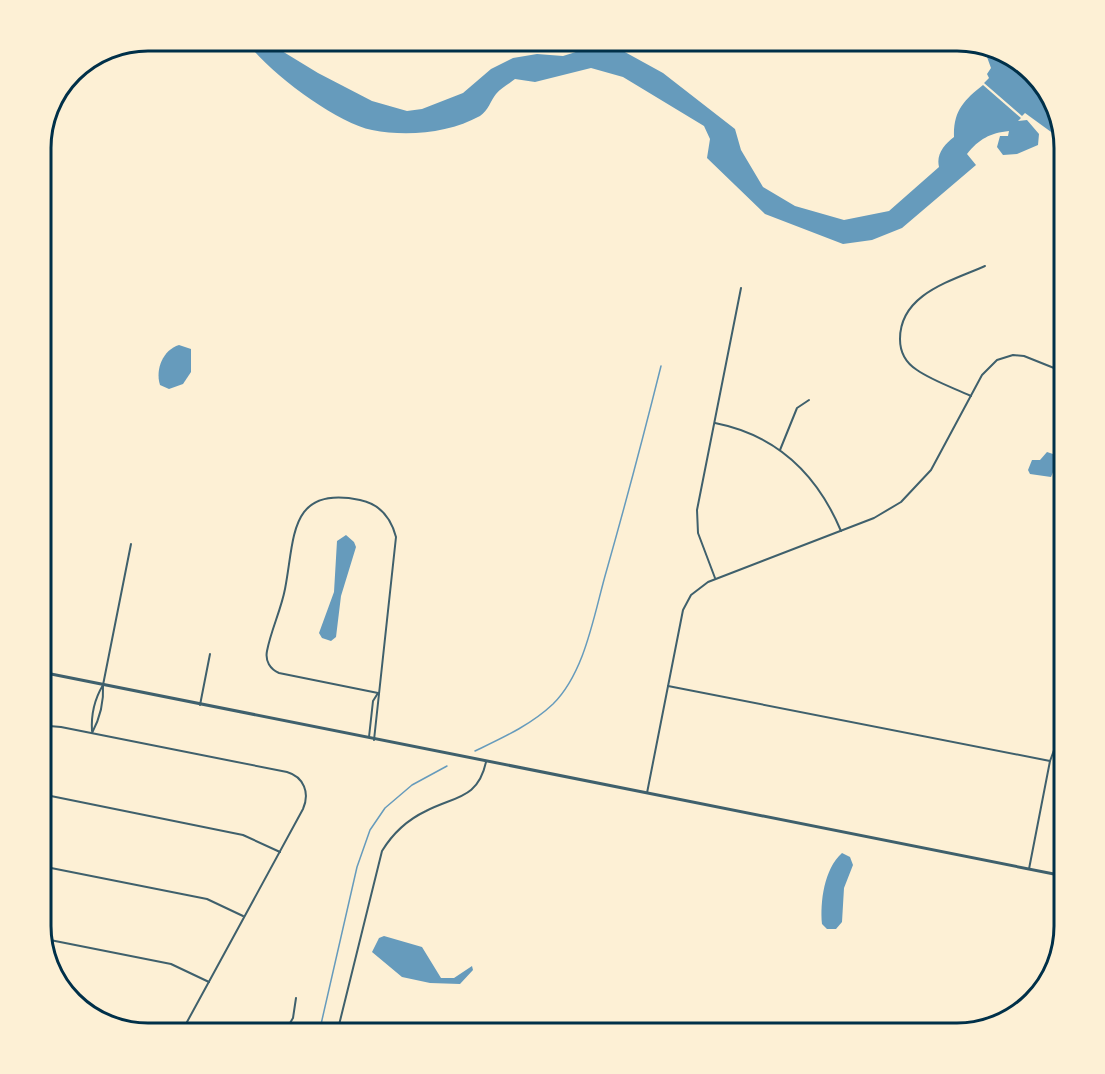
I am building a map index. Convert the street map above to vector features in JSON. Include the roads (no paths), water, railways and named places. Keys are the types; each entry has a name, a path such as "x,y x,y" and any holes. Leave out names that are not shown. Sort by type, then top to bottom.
{"street":[{"path":"971,396 918,371 910,364 902,352 900,331 908,310 921,296 985,266"},
{"path":"716,578 696,522 741,288"},
{"path":"647,794 683,610 691,595 716,578 888,511 921,483 939,456 987,368 1005,356 1034,358 1054,367"},
{"path":"780,450 797,408 808,400"},
{"path":"715,423 750,433 780,450 813,480 831,507 841,531"},
{"path":"374,740 396,545 394,530 385,514 364,501 334,496 318,501 304,510 294,531 283,600 267,649 267,659 272,669 285,675 378,693"},
{"path":"93,733 98,722 131,544"},
{"path":"200,705 210,654"},
{"path":"51,674 1054,874"},
{"path":"93,733 91,720 96,696 103,686"},
{"path":"668,686 1050,761"},
{"path":"368,739 373,701 378,693"},
{"path":"51,727 57,726 287,772 296,776 304,785 306,803 187,1023"},
{"path":"1029,869 1050,761 1054,751"},
{"path":"340,1023 382,851 389,840 411,819 472,790 483,777 486,762"},
{"path":"51,796 243,835 279,852"},
{"path":"51,868 207,899 244,916"},
{"path":"53,940 171,964 209,982"},
{"path":"290,1023 296,998"}],"water":[{"path":"254,51 282,51 372,101 407,111 422,109 463,93 491,69 513,58 537,54 563,56 579,51 623,51 663,73 735,129 741,150 763,187 795,206 844,220 889,211 939,167 938,162 942,150 954,137 955,120 961,107 983,85 1021,118 1018,121 1027,120 1039,134 1038,145 1017,154 1003,155 997,147 1000,136 1008,136 1009,131 985,138 967,154 976,165 902,228 872,240 843,244 765,214 707,158 710,139 704,126 623,77 591,68 535,82 515,79 496,94 483,114 468,122 441,130 399,133 372,130 357,125 322,107 269,67"},
{"path":"987,56 1016,71 1030,84 1049,117 1052,133 1025,113 1022,116 984,83 989,78 987,74 991,68"},
{"path":"179,345 191,349 191,372 183,384 169,389 160,385 160,367 169,351"},
{"path":"1047,452 1054,454 1054,470 1051,477 1030,474 1028,470 1032,460 1040,460"},
{"path":"346,535 356,547 341,596 336,637 331,641 322,638 319,633 334,592 337,541"},
{"path":"842,853 850,857 853,865 844,888 842,922 836,929 827,929 822,924 824,886 831,868"},
{"path":"384,936 422,947 441,978 454,978 472,966 473,970 460,984 430,983 402,977 372,952 379,938"}],"waterway":[{"path":"475,751 516,731 544,712 564,691 574,675 588,641 661,366"},
{"path":"321,1023 357,867 370,830 385,808 412,785 447,766"}]}
